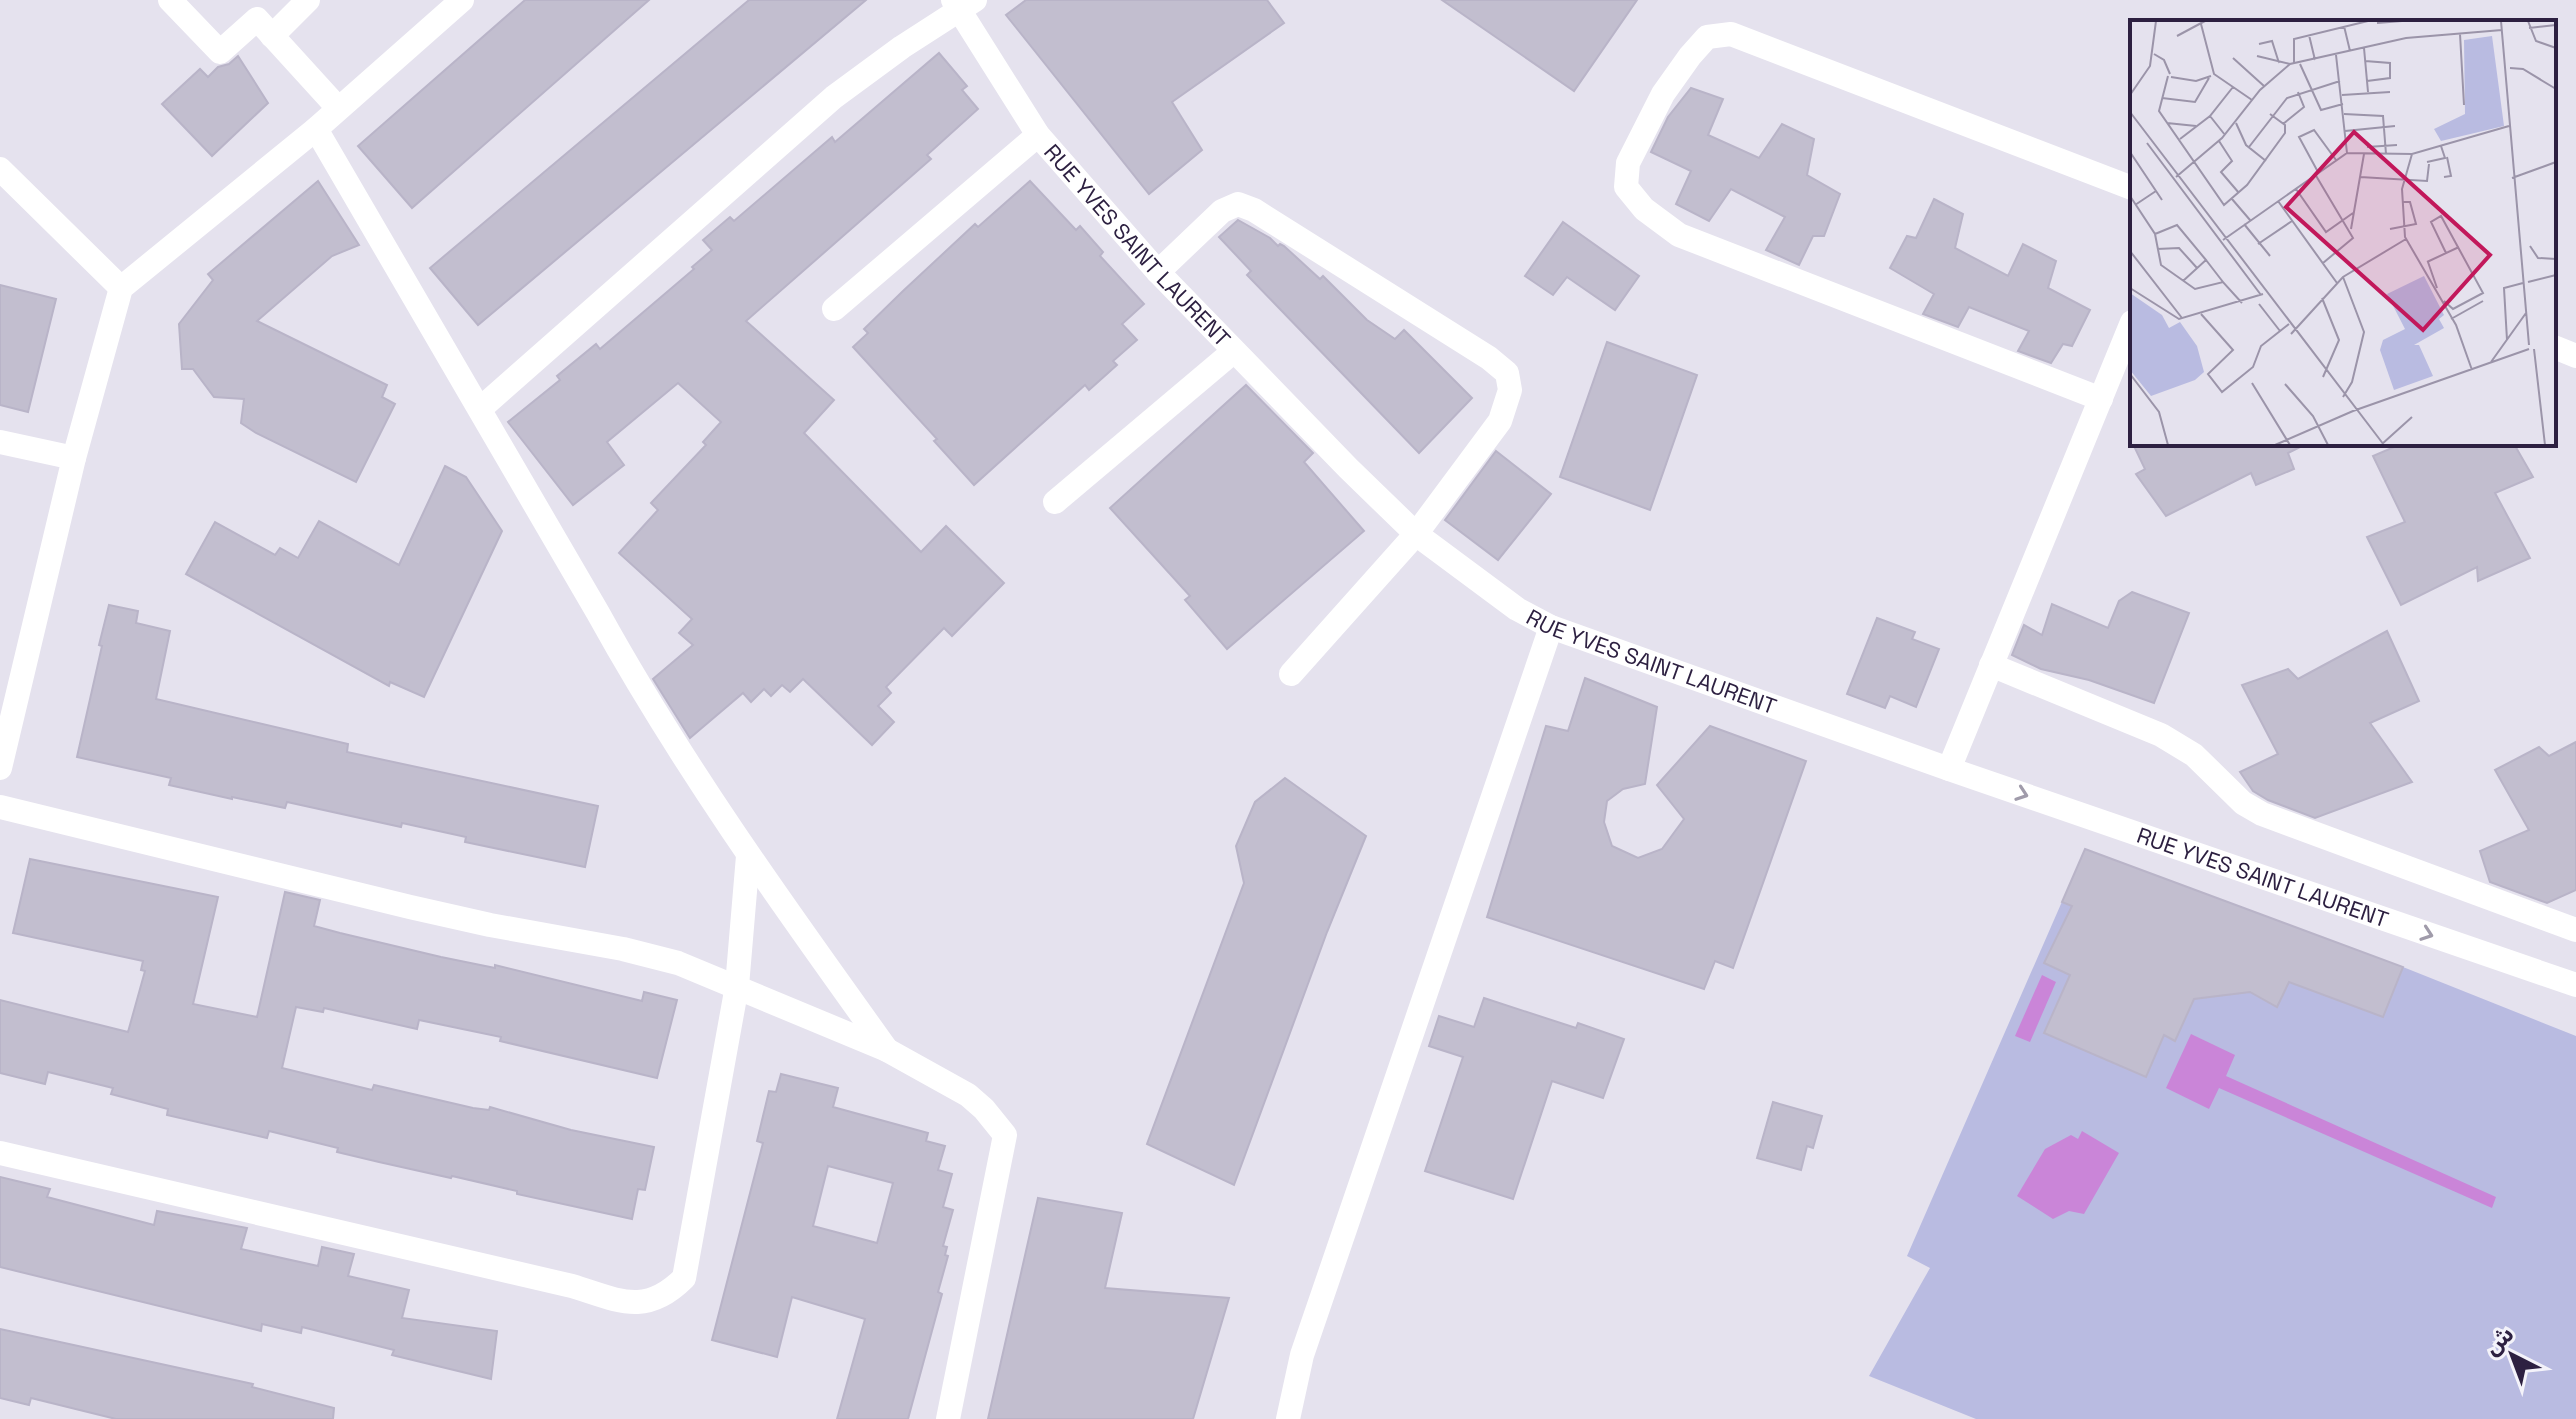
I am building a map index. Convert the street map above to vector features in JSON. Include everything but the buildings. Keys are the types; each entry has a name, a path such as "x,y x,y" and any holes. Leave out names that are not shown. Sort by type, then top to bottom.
{"street":[{"path":"170,0 220,52 257,19 338,108"},
{"path":"272,36 308,0"},
{"path":"1,762 74,458 121,288 316,129 462,0"},
{"path":"480,409 834,97 962,3"},
{"name":"RUE YVES SAINT LAURENT","path":"962,3 1038,135 1158,272 1416,534 1517,609 1551,627 1949,769 2576,985"},
{"path":"2101,399 1679,235 1644,209 1626,187 1628,163 1663,94 1690,56 1707,37 1731,34 2130,187"},
{"path":"316,129 639,687 748,856 887,1050"},
{"path":"834,309 1038,135"},
{"path":"0,169 121,288"},
{"path":"1158,272 1222,211 1238,204 1254,210 1450,333 1507,373 1510,390 1500,421 1416,534 1291,674"},
{"path":"1949,769 2130,327"},
{"path":"2556,348 2576,356"},
{"path":"1055,502 1234,351"},
{"path":"0,442 74,458"},
{"path":"1288,1419 1302,1355 1551,627"},
{"path":"1991,665 2161,735 2194,755 2243,803 2262,814 2576,930"},
{"path":"0,807 437,913 623,949 678,963 887,1050 968,1095 1005,1135 948,1419"},
{"path":"0,1153 572,1286 622,1301 642,1304 668,1294 684,1278 737,986 748,856"}],"shaded area":[{"path":"2085,849 2403,967 2576,1036 2576,1419 1976,1419 1869,1376 1930,1268 1907,1256"},
{"path":"2042,975 2056,982 2030,1042 2015,1036"},
{"path":"2191,1034 2235,1055 2226,1076 2496,1197 2492,1208 2219,1088 2209,1109 2166,1088"},
{"path":"2082,1131 2119,1153 2084,1214 2069,1211 2053,1219 2017,1196 2045,1149 2071,1135 2078,1139"}]}
